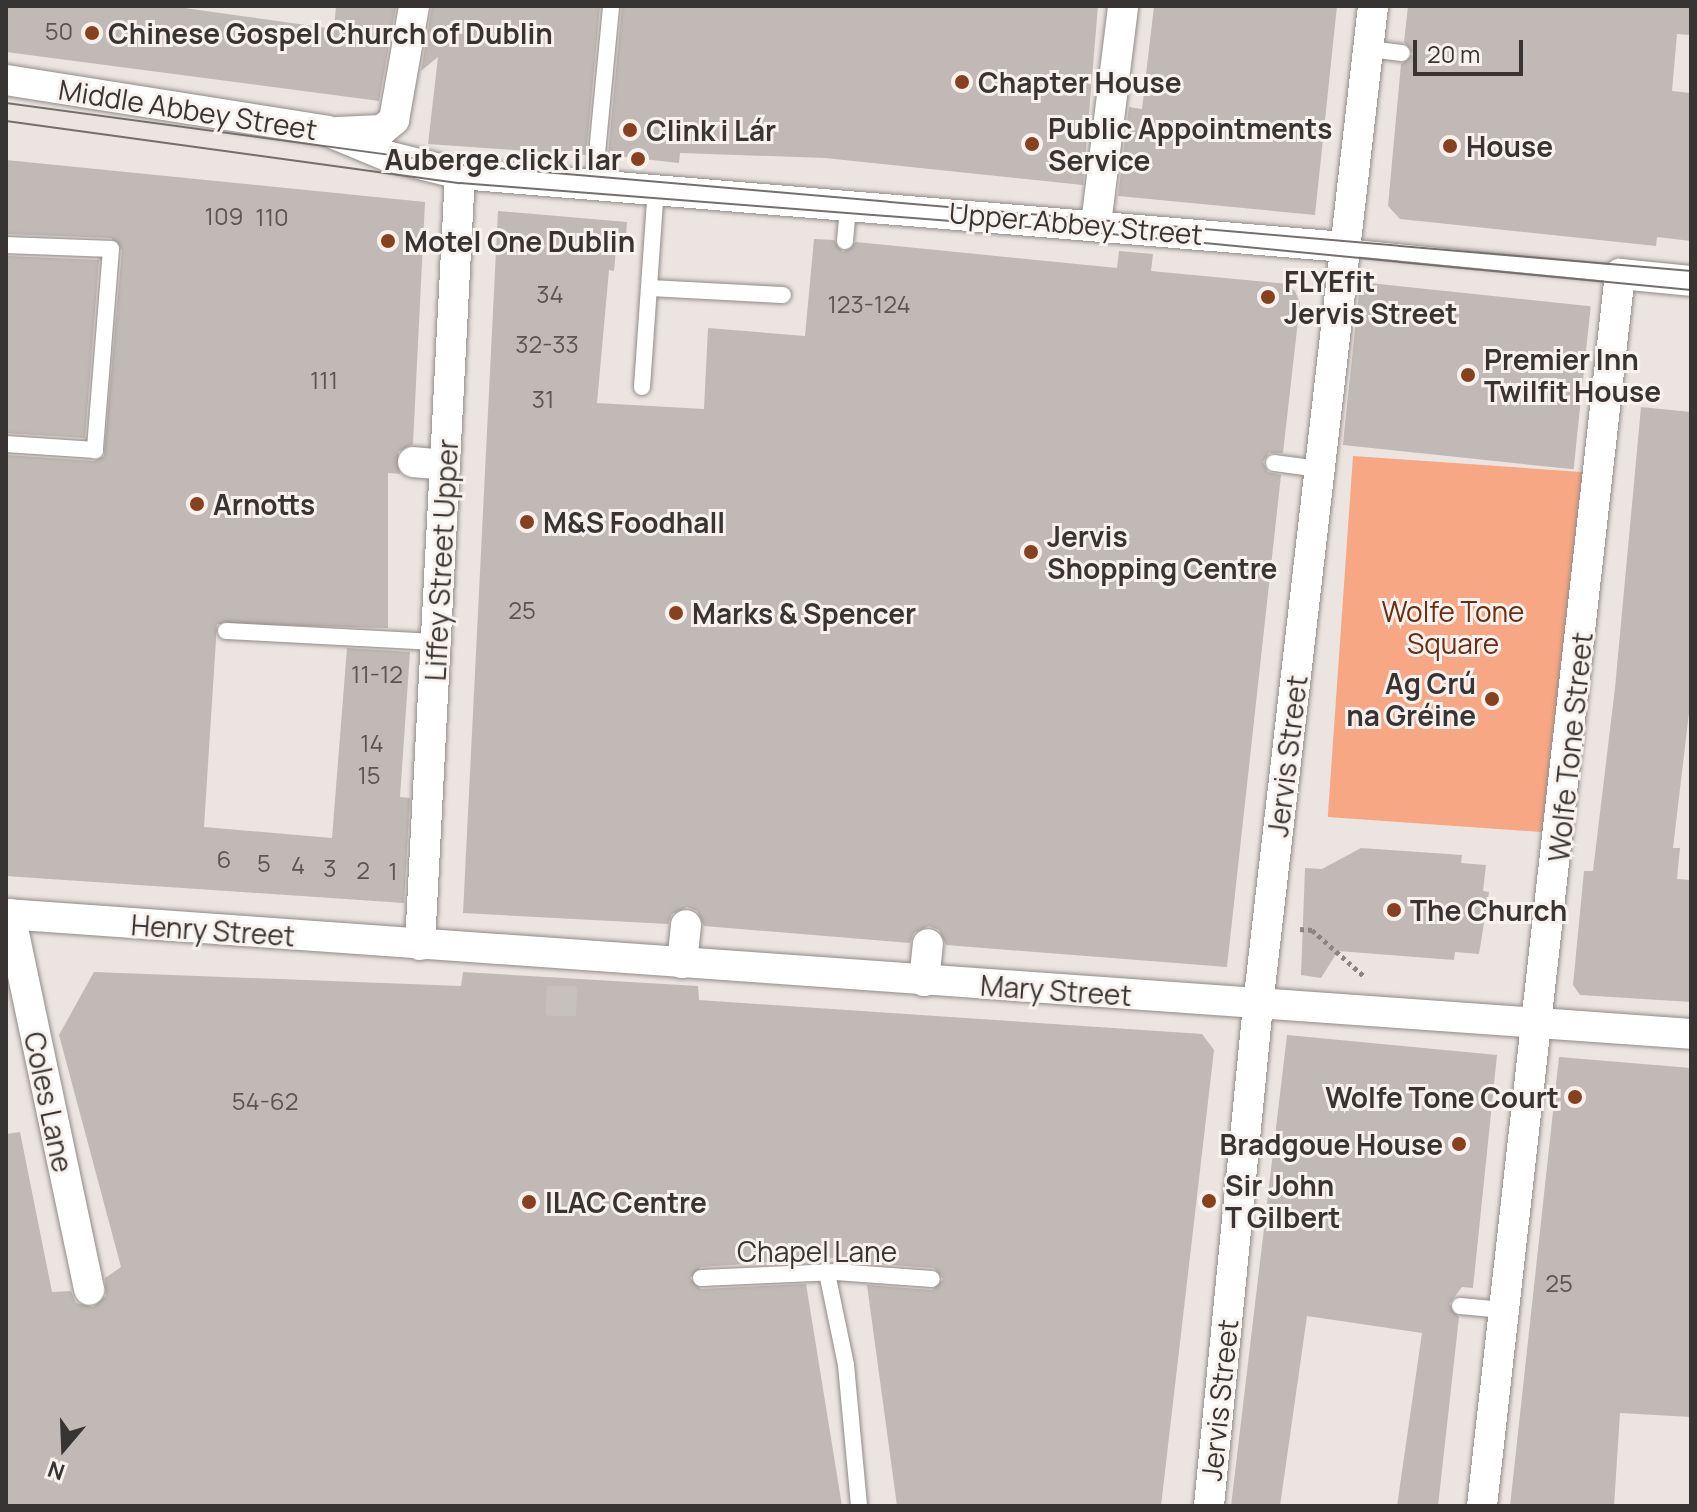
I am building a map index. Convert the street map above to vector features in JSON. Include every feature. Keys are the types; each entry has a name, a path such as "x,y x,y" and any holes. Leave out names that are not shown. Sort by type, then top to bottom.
{"street":[{"path":"327,131 361,134 394,120 414,6"},
{"path":"1096,224 1123,6"},
{"name":"Jervis Street","path":"1209,1506 1258,1005 1373,6"},
{"name":"Middle Abbey Street","path":"6,80 327,131 387,156 460,174"},
{"name":"Upper Abbey Street","path":"460,174 1096,224 1344,247"},
{"name":"Liffey Street Upper","path":"420,945 460,174"},
{"name":"Upper Abbey Street","path":"1620,274 1691,281"},
{"name":"Wolfe Tone Street","path":"1482,1506 1620,274"},
{"path":"413,462 445,465"},
{"name":"Henry Street","path":"8,914 420,945"},
{"name":"Coles Lane","path":"8,914 89,1290"},
{"path":"682,963 686,925"},
{"path":"924,981 928,944"},
{"name":"Mary Street","path":"420,945 562,967 682,963 1691,1034"}],"lane":[{"path":"594,184 611,6"},
{"path":"1369,49 1402,53"},
{"path":"642,387 656,189"},
{"path":"845,241 848,205"},
{"path":"6,245 111,249 95,450 6,444"},
{"name":"Upper Abbey Street","path":"1344,247 1620,274"},
{"path":"649,288 783,295"},
{"path":"1274,463 1319,469"},
{"path":"226,631 437,642"},
{"path":"827,1273 846,1365 859,1506"},
{"name":"Chapel Lane","path":"701,1278 827,1273 932,1279"},
{"path":"1460,1306 1504,1310"}],"path":[{"path":"1292,929 1312,930 1369,980"}],"green space":[{"name":"Wolfe Tone Square","path":"1353,456 1588,472 1563,834 1328,817"}],"building":[{"path":"6,6 170,6 334,29 336,6 396,6 379,101 6,52"},
{"path":"432,6 600,6 586,155 428,144 438,57 421,71"},
{"path":"622,6 1098,6 1083,185 825,158 680,153 679,163 608,155"},
{"path":"1154,6 1337,6 1315,215 1118,196 1129,107 1142,109"},
{"path":"1408,6 1691,6 1691,35 1677,34 1672,91 1691,93 1691,241 1657,237 1656,246 1400,219 1388,206 1401,64 1413,54 1404,42"},
{"name":"Arnotts","path":"6,160 425,202 413,444 398,452 400,474 388,473 388,628 217,624 204,827 332,838 347,648 410,652 400,797 410,798 404,903 6,876 6,455 94,461 104,456 122,250 111,238 6,234"},
{"path":"498,211 627,222 625,250 616,249 614,271 609,270 597,403 704,409 708,328 805,336 814,239 834,240 843,252 856,242 1117,268 1119,251 1153,254 1151,271 1288,284 1295,291 1300,303 1283,453 1269,453 1263,462 1268,472 1281,475 1227,967 946,945 939,930 929,926 914,933 910,943 704,926 697,911 687,907 672,914 668,924 463,913"},
{"path":"6,256 99,260 85,438 6,433"},
{"name":"Premier Inn Twilfit House","path":"1360,282 1591,306 1574,469 1343,445"},
{"path":"1641,407 1691,412 1691,696 1673,848 1680,848 1677,879 1691,880 1691,1002 1580,995 1573,985 1584,871 1593,871 1615,688"},
{"name":"The Church","path":"1361,848 1462,855 1461,863 1486,865 1483,891 1489,892 1479,954 1455,952 1454,960 1338,951 1321,978 1301,975 1305,868 1322,869"},
{"name":"ILAC Centre","path":"94,972 461,986 463,972 698,986 699,1000 1202,1034 1214,1050 1161,1506 897,1506 867,1285 932,1290 943,1279 934,1268 864,1263 863,1256 701,1267 690,1278 701,1289 806,1284 842,1506 6,1506 6,1134 20,1132 52,1292 71,1291 76,1303 93,1307 106,1296 105,1278 121,1267 59,1035"},
{"path":"1287,1035 1497,1055 1473,1288 1462,1287 1449,1304 1459,1317 1438,1506 1397,1506 1422,1333 1307,1316 1280,1506 1231,1506"},
{"path":"1559,1057 1691,1068 1691,1417 1620,1413 1614,1506 1510,1506"}],"tunnel":[{"path":"561,1016 562,978"}],"tram line":[{"path":"6,103 462,165 1691,271"},
{"path":"6,121 460,183 1080,231 1691,290"}],"place":[{"name":"Chinese Gospel Church of Dublin","path":"92,33"},
{"name":"Chapter House","path":"962,82"},
{"name":"Clink i Lár","path":"630,130"},
{"name":"Public Appointments Service","path":"1032,144"},
{"name":"House","path":"1450,146"},
{"name":"Auberge click i lar","path":"638,159"},
{"name":"Motel One Dublin","path":"388,241"},
{"name":"FLYEfit Jervis Street","path":"1268,297"},
{"name":"Premier Inn Twilfit House","path":"1468,375"},
{"name":"Arnotts","path":"197,504"},
{"name":"M&S Foodhall","path":"527,522"},
{"name":"Jervis Shopping Centre","path":"1031,552"},
{"name":"Marks & Spencer","path":"676,613"},
{"name":"Ag Crú na Gréine","path":"1492,699"},
{"name":"The Church","path":"1394,910"},
{"name":"Wolfe Tone Court","path":"1575,1097"},
{"name":"Bradgoue House","path":"1459,1144"},
{"name":"Sir John T Gilbert","path":"1209,1201"},
{"name":"ILAC Centre","path":"529,1202"}]}
